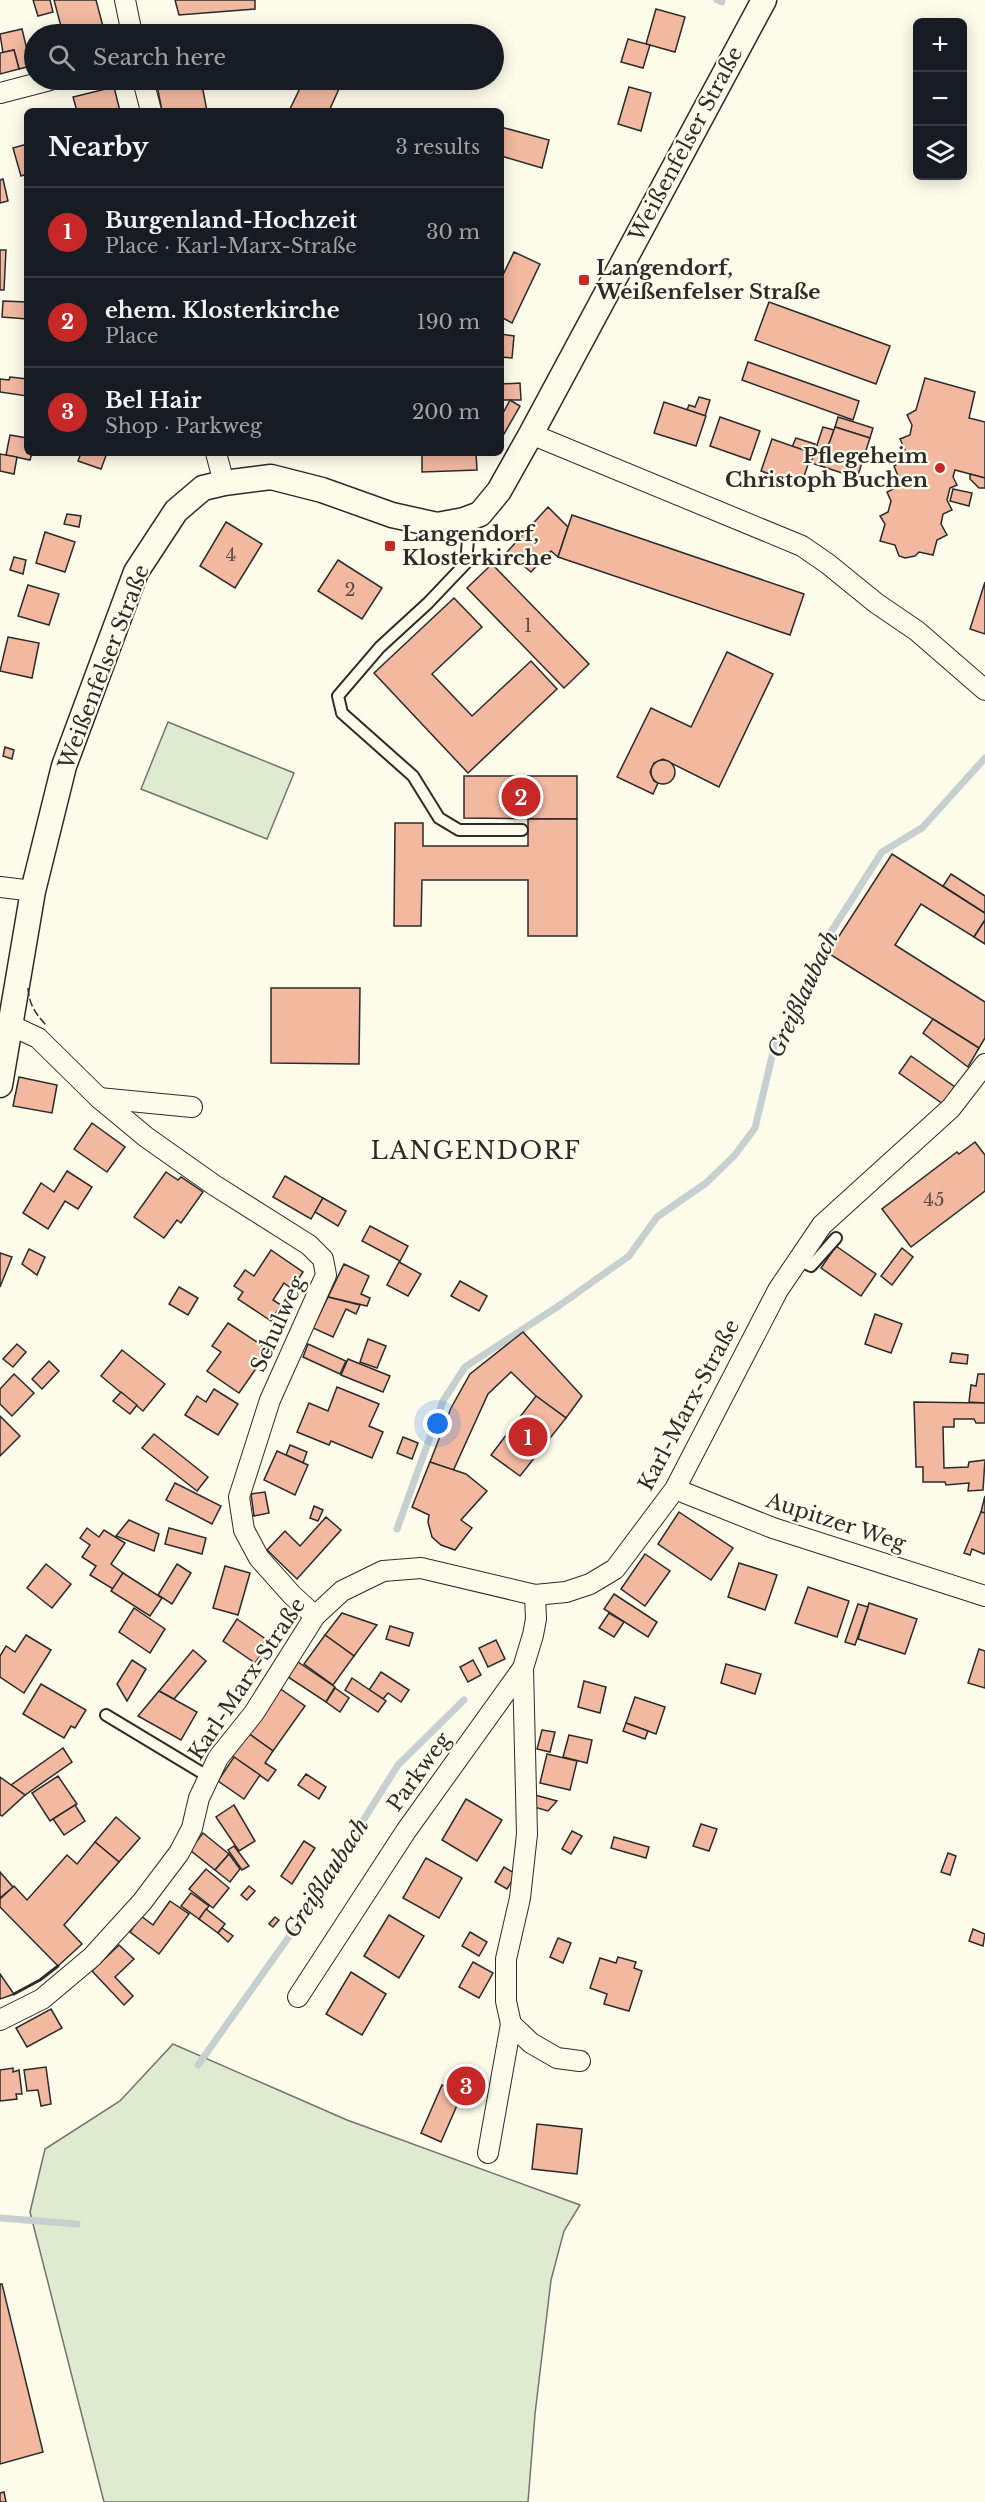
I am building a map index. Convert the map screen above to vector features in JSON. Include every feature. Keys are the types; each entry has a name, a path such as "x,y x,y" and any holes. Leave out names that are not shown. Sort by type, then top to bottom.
{"street":[{"path":"125,0 130,24"},
{"name":"Weißenfelser Straße","path":"0,1085 33,891 64,766 136,572 176,511 203,488 271,477 322,490 392,515 437,525 464,520 480,514 499,491 531,434 764,0"},
{"path":"0,93 24,87"},
{"path":"146,90 150,108"},
{"path":"531,434 802,546 876,603 917,631 985,690"},
{"path":"217,456 224,483"},
{"path":"1,893 33,891"},
{"name":"Schulweg","path":"10,1025 38,1038 99,1098 146,1137 214,1185 309,1245 323,1259 326,1275 270,1400 239,1497 244,1530 259,1558 292,1595 315,1616"},
{"name":"Karl-Marx-Straße","path":"0,2020 42,1999 92,1957 142,1902 179,1853 192,1828 199,1798 218,1758 254,1713 315,1616 342,1591 383,1570 421,1568 535,1595 566,1592 590,1584 615,1569 675,1489 778,1290 822,1224 951,1108 985,1064"},
{"path":"99,1098 192,1107"},
{"name":"Aupitzer Weg","path":"675,1489 773,1528 985,1596"},
{"name":"Parkweg","path":"488,2153 510,2024 506,2001 506,1959 520,1898 527,1833 523,1668 536,1619 535,1595"},
{"name":"Parkweg","path":"298,1997 406,1831 523,1668"},
{"path":"510,2024 531,2043 556,2058 580,2061"}],"lane":[{"path":"464,520 468,540 466,563 428,603 380,647 338,696 342,713 413,776 439,818 459,830 522,830"},
{"path":"798,1260 811,1266 836,1238"},
{"path":"106,1715 209,1777"}],"green space":[{"path":"168,722 294,773 267,839 141,789"},
{"path":"173,2044 347,2120 580,2205 564,2231 551,2280 535,2414 528,2502 104,2502 30,2212 45,2149 120,2101"}],"building":[{"path":"33,0 50,0 53,12 38,16"},
{"path":"54,0 96,0 102,24 60,24"},
{"path":"175,0 255,0 255,9 179,15"},
{"path":"656,9 685,17 675,52 646,44"},
{"path":"22,29 24,68 19,69 14,50 3,53 0,34"},
{"path":"628,39 650,45 643,68 621,62"},
{"path":"14,50 19,69 0,74 0,53"},
{"path":"629,87 651,93 641,131 618,124"},
{"path":"102,90 115,90 119,108 76,108 73,97"},
{"path":"158,90 203,90 206,108 161,108"},
{"path":"299,90 338,90 330,108 290,108"},
{"path":"504,128 549,140 542,168 504,157"},
{"path":"24,145 24,175 21,176 13,148"},
{"path":"3,179 8,201 0,203 0,180"},
{"path":"0,250 6,250 4,290 0,290"},
{"path":"514,252 540,264 512,323 504,319 504,273"},
{"path":"3,301 24,302 24,319 2,317"},
{"path":"769,302 890,346 876,384 755,340"},
{"path":"504,334 514,336 512,358 504,357"},
{"path":"748,362 859,401 853,420 742,380"},
{"path":"10,377 24,379 24,396 0,392 0,379 9,380"},
{"name":"Pflegeheim Christoph Buchen","path":"925,378 975,392 969,418 985,422 985,478 955,470 953,477 957,485 950,488 947,500 952,510 943,514 941,524 947,535 937,540 933,555 919,552 915,556 905,558 899,556 895,545 880,541 885,524 880,516 888,512 891,501 887,492 895,488 898,476 894,466 902,461 905,450 900,439 910,435 912,425 907,415 916,410"},
{"path":"520,383 521,400 504,400 504,384"},
{"path":"699,397 710,400 705,416 687,410 689,405 695,407"},
{"path":"510,400 520,406 504,434 504,411"},
{"path":"664,402 706,416 696,446 654,433"},
{"path":"720,417 760,431 750,460 710,446"},
{"path":"838,417 873,428 870,438 835,427"},
{"path":"823,427 834,430 821,466 811,463"},
{"path":"835,427 870,438 857,478 821,466"},
{"path":"10,435 24,437 24,456 31,456 30,460 6,455"},
{"path":"796,438 815,444 812,453 792,447"},
{"path":"772,439 812,453 801,485 761,471"},
{"path":"0,454 17,457 14,474 0,471"},
{"path":"80,456 106,456 101,469 78,461"},
{"path":"422,456 476,456 477,470 422,472"},
{"path":"970,474 985,478 985,488 979,488 970,479"},
{"path":"953,489 972,493 969,506 950,501"},
{"path":"548,507 568,527 558,557 551,551 531,572 507,552"},
{"path":"67,514 81,516 79,527 64,524"},
{"path":"572,515 804,594 790,635 558,557"},
{"path":"226,522 262,544 235,588 200,566"},
{"path":"45,532 75,542 65,572 36,563"},
{"path":"14,557 26,560 23,574 10,570"},
{"path":"338,560 382,588 362,619 318,591"},
{"path":"492,564 589,664 564,688 467,588"},
{"path":"985,582 985,634 970,629"},
{"path":"28,585 59,594 49,625 18,616"},
{"path":"454,598 482,627 432,674 472,716 531,661 557,689 468,773 374,673"},
{"path":"8,637 39,643 32,678 0,671"},
{"path":"727,652 773,674 719,787 663,759 654,763 650,772 654,781 658,783 653,794 617,777 651,708 691,727"},
{"path":"5,747 14,750 12,759 3,756"},
{"path":"663,760 668,761 674,767 674,777 668,783 663,784 658,783 652,777 651,772 652,767 658,761"},
{"path":"464,776 577,776 577,819 464,818"},
{"path":"528,819 577,819 577,936 528,936 528,880 422,880 421,926 394,926 395,823 423,823 423,846 528,846"},
{"path":"892,854 985,913 985,920 974,937 921,904 895,945 985,1002 985,1038 979,1048 828,953"},
{"path":"951,874 985,896 985,913 943,886"},
{"path":"985,920 985,944 974,937"},
{"path":"271,988 360,988 359,1064 271,1063"},
{"path":"933,1019 979,1048 968,1067 923,1033"},
{"path":"911,1056 955,1087 943,1104 899,1073"},
{"path":"19,1077 57,1085 52,1113 13,1106"},
{"path":"92,1123 125,1147 107,1172 74,1149"},
{"path":"975,1142 985,1155 985,1191 911,1247 882,1209 957,1152 959,1154"},
{"path":"67,1171 92,1187 78,1209 65,1201 48,1229 23,1213 41,1183 54,1192"},
{"path":"166,1172 178,1180 181,1177 203,1192 181,1223 177,1220 164,1238 134,1217"},
{"path":"285,1176 323,1198 311,1219 273,1197"},
{"path":"323,1198 346,1211 338,1226 315,1212"},
{"path":"370,1226 408,1246 400,1261 362,1241"},
{"path":"836,1246 876,1274 861,1296 821,1268"},
{"path":"902,1248 913,1257 892,1285 881,1276"},
{"path":"29,1249 45,1257 37,1275 22,1264"},
{"path":"271,1250 303,1272 292,1289 284,1283 273,1300 281,1305 271,1321 238,1299 243,1292 234,1286 245,1270 254,1276"},
{"path":"0,1253 12,1257 0,1287"},
{"path":"399,1262 421,1274 408,1296 387,1285"},
{"path":"344,1264 369,1276 361,1294 370,1298 367,1306 328,1297"},
{"path":"460,1281 487,1296 479,1311 451,1296"},
{"path":"179,1287 198,1298 188,1315 169,1304"},
{"path":"328,1297 360,1305 356,1314 346,1309 333,1337 313,1328"},
{"path":"875,1314 902,1324 891,1353 865,1344"},
{"path":"228,1323 269,1350 239,1393 207,1371 221,1352 212,1346"},
{"path":"523,1332 582,1396 566,1418 536,1396 511,1372 488,1394 453,1471 430,1462 451,1408 470,1374"},
{"path":"368,1339 386,1346 377,1368 360,1362"},
{"path":"17,1344 26,1352 13,1367 3,1359"},
{"path":"308,1344 346,1361 340,1374 303,1357"},
{"path":"122,1350 165,1384 143,1411 101,1376"},
{"path":"952,1353 968,1355 967,1364 950,1362"},
{"path":"348,1359 390,1376 383,1392 341,1375"},
{"path":"49,1361 59,1371 42,1389 32,1379"},
{"path":"14,1374 34,1393 12,1416 0,1404 0,1389"},
{"path":"978,1374 985,1374 985,1403 969,1402 971,1385 976,1386"},
{"path":"337,1387 379,1404 369,1426 383,1432 372,1458 331,1441 329,1445 297,1432 309,1403 328,1411"},
{"path":"214,1389 238,1404 218,1435 185,1415 197,1396 206,1402"},
{"path":"121,1392 137,1405 130,1414 113,1401"},
{"path":"536,1396 566,1418 520,1476 491,1455"},
{"path":"914,1402 985,1403 985,1423 976,1423 974,1419 954,1419 954,1427 943,1427 944,1468 968,1467 969,1462 985,1460 983,1490 968,1491 969,1483 946,1485 945,1482 923,1482 923,1467 916,1467"},
{"path":"0,1416 20,1436 0,1456"},
{"path":"154,1434 208,1477 197,1491 142,1448"},
{"path":"403,1437 418,1443 412,1459 397,1453"},
{"path":"290,1445 307,1452 303,1463 286,1455"},
{"path":"277,1451 308,1465 295,1495 264,1480"},
{"path":"430,1462 466,1474 487,1491 461,1520 472,1528 455,1550 441,1545 432,1537 428,1522 429,1515 412,1507"},
{"path":"175,1483 221,1506 212,1524 166,1500"},
{"path":"265,1492 269,1513 254,1516 251,1494"},
{"path":"985,1496 985,1513 981,1512"},
{"path":"314,1506 323,1510 318,1521 310,1518"},
{"path":"679,1512 733,1548 711,1580 658,1544"},
{"path":"981,1512 985,1513 985,1552 984,1554 972,1549 970,1555 964,1553"},
{"path":"326,1517 341,1530 297,1579 267,1550 285,1531 300,1546"},
{"path":"129,1520 159,1534 154,1551 116,1536"},
{"path":"87,1528 99,1537 104,1530 125,1543 111,1564 123,1573 113,1589 90,1575 96,1566 82,1557 90,1545 80,1538"},
{"path":"169,1528 206,1538 202,1554 165,1544"},
{"path":"645,1554 670,1571 645,1606 621,1589"},
{"path":"739,1563 777,1575 765,1610 728,1597"},
{"path":"46,1564 71,1584 52,1608 27,1588"},
{"path":"177,1564 191,1573 172,1604 158,1595"},
{"path":"225,1566 250,1573 238,1615 213,1608"},
{"path":"123,1573 162,1598 150,1616 111,1591"},
{"path":"808,1587 849,1601 837,1637 795,1623"},
{"path":"614,1594 657,1622 648,1637 604,1609"},
{"path":"869,1603 917,1619 905,1654 858,1639"},
{"path":"858,1604 868,1607 855,1645 845,1642"},
{"path":"134,1608 165,1629 150,1653 119,1632"},
{"path":"342,1613 377,1625 354,1656 325,1635"},
{"path":"609,1613 624,1622 614,1637 599,1628"},
{"path":"237,1619 270,1642 255,1663 223,1641"},
{"path":"390,1626 413,1633 409,1646 386,1639"},
{"path":"26,1635 51,1650 24,1693 0,1677 0,1656 6,1646 15,1652"},
{"path":"325,1635 354,1656 333,1685 304,1664"},
{"path":"496,1640 505,1659 488,1667 479,1648"},
{"path":"979,1649 985,1651 985,1688 968,1683"},
{"path":"193,1650 206,1661 174,1699 159,1691"},
{"path":"132,1660 146,1669 127,1701 117,1684"},
{"path":"473,1660 481,1675 468,1682 460,1667"},
{"path":"298,1662 335,1687 326,1702 288,1677"},
{"path":"726,1664 761,1674 755,1694 721,1683"},
{"path":"381,1672 409,1690 401,1702 388,1693 383,1699 369,1690"},
{"path":"352,1678 386,1701 378,1712 345,1690"},
{"path":"584,1681 606,1687 600,1713 578,1707"},
{"path":"41,1684 86,1710 75,1728 71,1726 64,1738 23,1714"},
{"path":"279,1688 305,1706 273,1751 248,1733"},
{"path":"335,1688 349,1698 340,1712 326,1702"},
{"path":"159,1691 197,1712 181,1740 138,1716"},
{"path":"635,1697 665,1707 656,1734 626,1723"},
{"path":"626,1723 648,1731 645,1739 623,1731"},
{"path":"542,1730 555,1732 550,1752 537,1749"},
{"path":"248,1733 273,1751 265,1763 276,1770 268,1781 232,1756"},
{"path":"569,1735 592,1740 587,1763 563,1757"},
{"path":"63,1748 72,1762 25,1795 11,1785"},
{"path":"547,1754 577,1761 570,1790 540,1783"},
{"path":"234,1757 260,1775 244,1799 218,1781"},
{"path":"306,1774 326,1787 319,1799 298,1785"},
{"path":"58,1776 77,1804 50,1821 32,1793"},
{"path":"0,1777 25,1795 2,1816 0,1815"},
{"path":"535,1795 557,1801 548,1811 534,1807"},
{"path":"466,1799 502,1820 477,1861 442,1840"},
{"path":"75,1805 85,1821 64,1835 53,1819"},
{"path":"234,1805 255,1841 239,1851 216,1817"},
{"path":"116,1817 140,1838 119,1862 95,1842"},
{"path":"701,1824 717,1829 709,1851 693,1846"},
{"path":"572,1831 582,1836 571,1854 562,1849"},
{"path":"203,1833 229,1854 215,1870 190,1850"},
{"path":"614,1837 649,1847 646,1858 611,1848"},
{"path":"304,1841 315,1848 292,1884 281,1876"},
{"path":"95,1842 119,1862 64,1925 82,1944 58,1966 0,1907 0,1899 14,1886 27,1900 67,1855 77,1864"},
{"path":"234,1846 249,1866 242,1870 228,1850"},
{"path":"948,1853 956,1856 950,1875 941,1872"},
{"path":"229,1854 240,1869 230,1882 215,1870"},
{"path":"426,1858 462,1878 439,1918 403,1898"},
{"path":"504,1867 516,1874 507,1889 495,1882"},
{"path":"206,1869 229,1888 213,1908 189,1889"},
{"path":"0,1872 13,1887 0,1898"},
{"path":"249,1886 255,1891 247,1900 241,1895"},
{"path":"191,1893 209,1906 199,1919 181,1906"},
{"path":"170,1901 189,1914 159,1954 130,1932 141,1916 153,1925"},
{"path":"206,1909 225,1924 218,1933 199,1919"},
{"path":"389,1915 424,1936 399,1978 364,1956"},
{"path":"275,1917 279,1920 273,1927 269,1924"},
{"path":"222,1928 233,1936 228,1942 218,1933"},
{"path":"973,1929 985,1934 983,1946 969,1941"},
{"path":"470,1932 487,1942 479,1956 462,1946"},
{"path":"558,1938 571,1943 563,1963 550,1957"},
{"path":"119,1945 134,1959 115,1977 133,1996 124,2005 92,1971"},
{"path":"618,1957 636,1962 634,1968 642,1971 629,2011 604,2004 607,1994 590,1988 600,1958 616,1963"},
{"path":"473,1962 493,1973 479,1998 459,1987"},
{"path":"351,1972 386,1994 362,2035 326,2014"},
{"path":"0,1974 14,1994 0,1999"},
{"path":"51,2009 62,2028 27,2047 16,2028"},
{"path":"46,2067 51,2104 41,2106 38,2090 27,2091 24,2070"},
{"path":"13,2068 13,2072 19,2070 22,2094 16,2094 17,2099 0,2101 0,2070"},
{"path":"442,2085 462,2094 441,2142 421,2133"},
{"path":"537,2124 582,2129 577,2174 532,2169"},
{"path":"0,2284 2,2284 43,2452 0,2464"},
{"path":"4,2492 6,2502 0,2502 0,2493"}],"waterway":[{"path":"717,0 722,2"},
{"name":"Greißlaubach","path":"397,1529 443,1401 465,1367 560,1305 629,1256 657,1217 706,1183 734,1156 755,1128 775,1044 807,990 824,943 882,852 922,828 985,758"},
{"name":"Greißlaubach","path":"198,2065 298,1924 398,1765 464,1700"},
{"path":"0,2218 77,2224"}],"fence":[{"path":"28,988 33,1008 46,1025"}],"wall":[{"path":"14,1994 40,1980 58,1966"}],"place":[{"name":"Langendorf, Weißenfelser Straße","path":"584,280"},
{"name":"Pflegeheim Christoph Buchen","path":"940,468"},
{"name":"Langendorf, Klosterkirche","path":"390,546"},
{"name":"ehem. Klosterkirche","path":"521,797"},
{"name":"Burgenland-Hochzeit","path":"528,1437"},
{"name":"Bel Hair","path":"466,2086"}],"district":[{"name":"LANGENDORF","path":"476,1150"}]}
